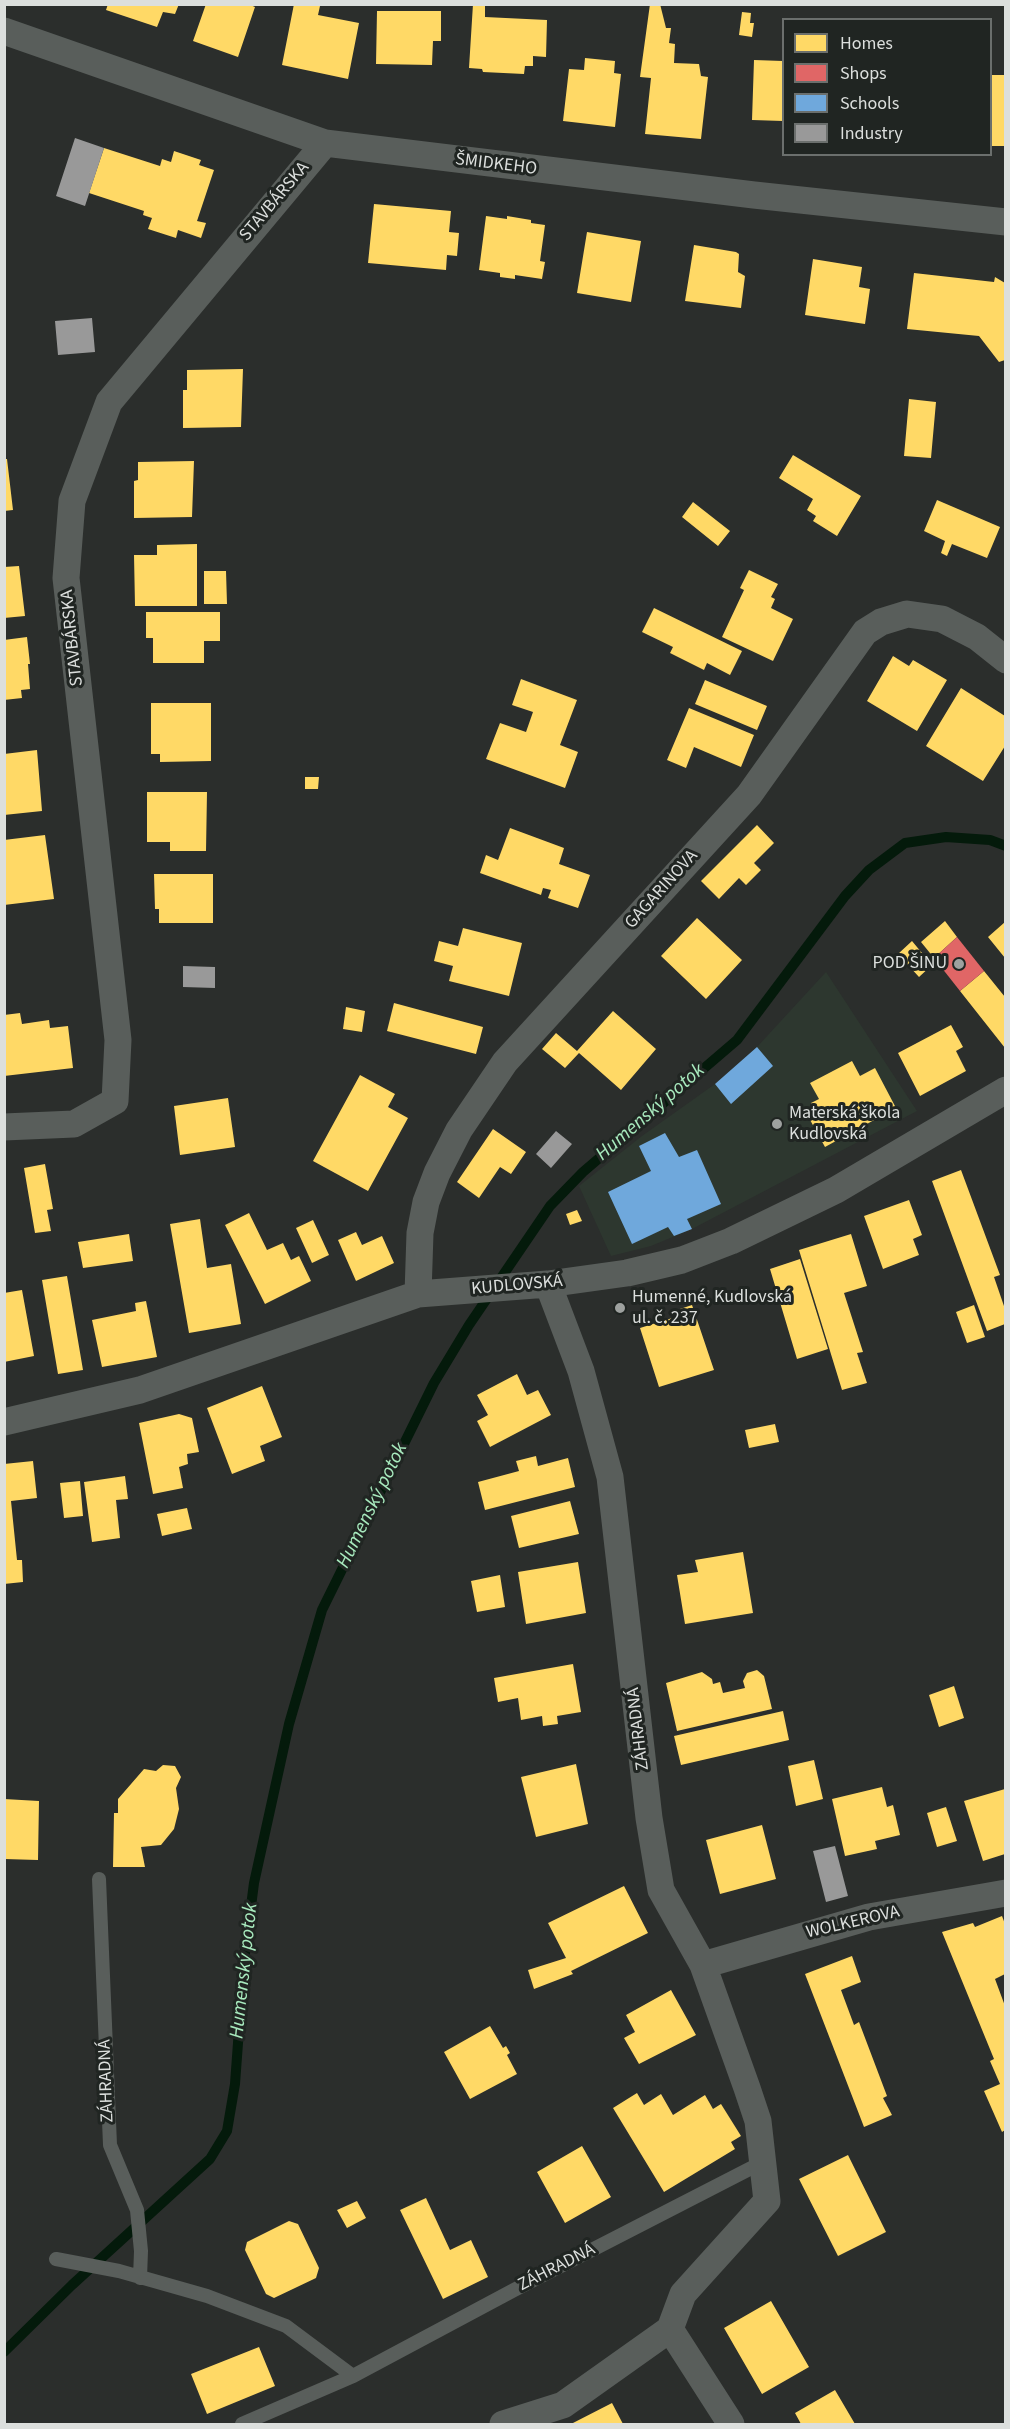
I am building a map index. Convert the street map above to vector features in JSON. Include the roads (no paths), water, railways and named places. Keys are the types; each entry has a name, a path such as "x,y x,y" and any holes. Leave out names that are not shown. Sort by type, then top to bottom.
{"street":[{"name":"ŠMIDKEHO","path":"4,31 325,143 754,195 1005,222"},
{"name":"STAVBÁRSKA","path":"4,1127 74,1124 115,1101 118,1040 66,578 72,501 109,402 325,143"},
{"name":"GAGARINOVA","path":"418,1294 420,1233 426,1202 437,1173 459,1130 505,1062 749,795 866,632 881,622 908,614 942,619 977,637 1005,660"},
{"name":"KUDLOVSKÁ","path":"4,1422 140,1390 418,1294 535,1285 627,1272 682,1260 731,1241 836,1190 1005,1090"},
{"name":"ZÁHRADNÁ","path":"535,1285 580,1371 610,1477 649,1818 661,1890 704,1965 758,2121 767,2201 683,2294 670,2329"},
{"name":"WOLKEROVA","path":"704,1965 869,1917 1005,1893"},
{"path":"503,2424 563,2405 670,2329 730,2424"}],"lane":[{"name":"ZÁHRADNÁ","path":"99,1879 110,2145 137,2210 141,2251 140,2278"},
{"name":"ZÁHRADNÁ","path":"242,2424 353,2376 763,2162"},
{"path":"61,2260 119,2271 207,2296 286,2326 353,2376"}],"waterway":[{"name":"Humenský potok","path":"4,2352 72,2285 210,2159 227,2131 235,2084 244,1961 254,1883 289,1724 322,1610 434,1383 469,1325 550,1206 583,1172 737,1040 845,896 869,870 905,843 946,837 990,840 1006,846"}],"place":[{"name":"POD ŠINU","path":"959,964"},
{"name":"Materská škola Kudlovská","path":"777,1124"},
{"name":"Humenné, Kudlovská ul. č. 237","path":"620,1308"}]}
